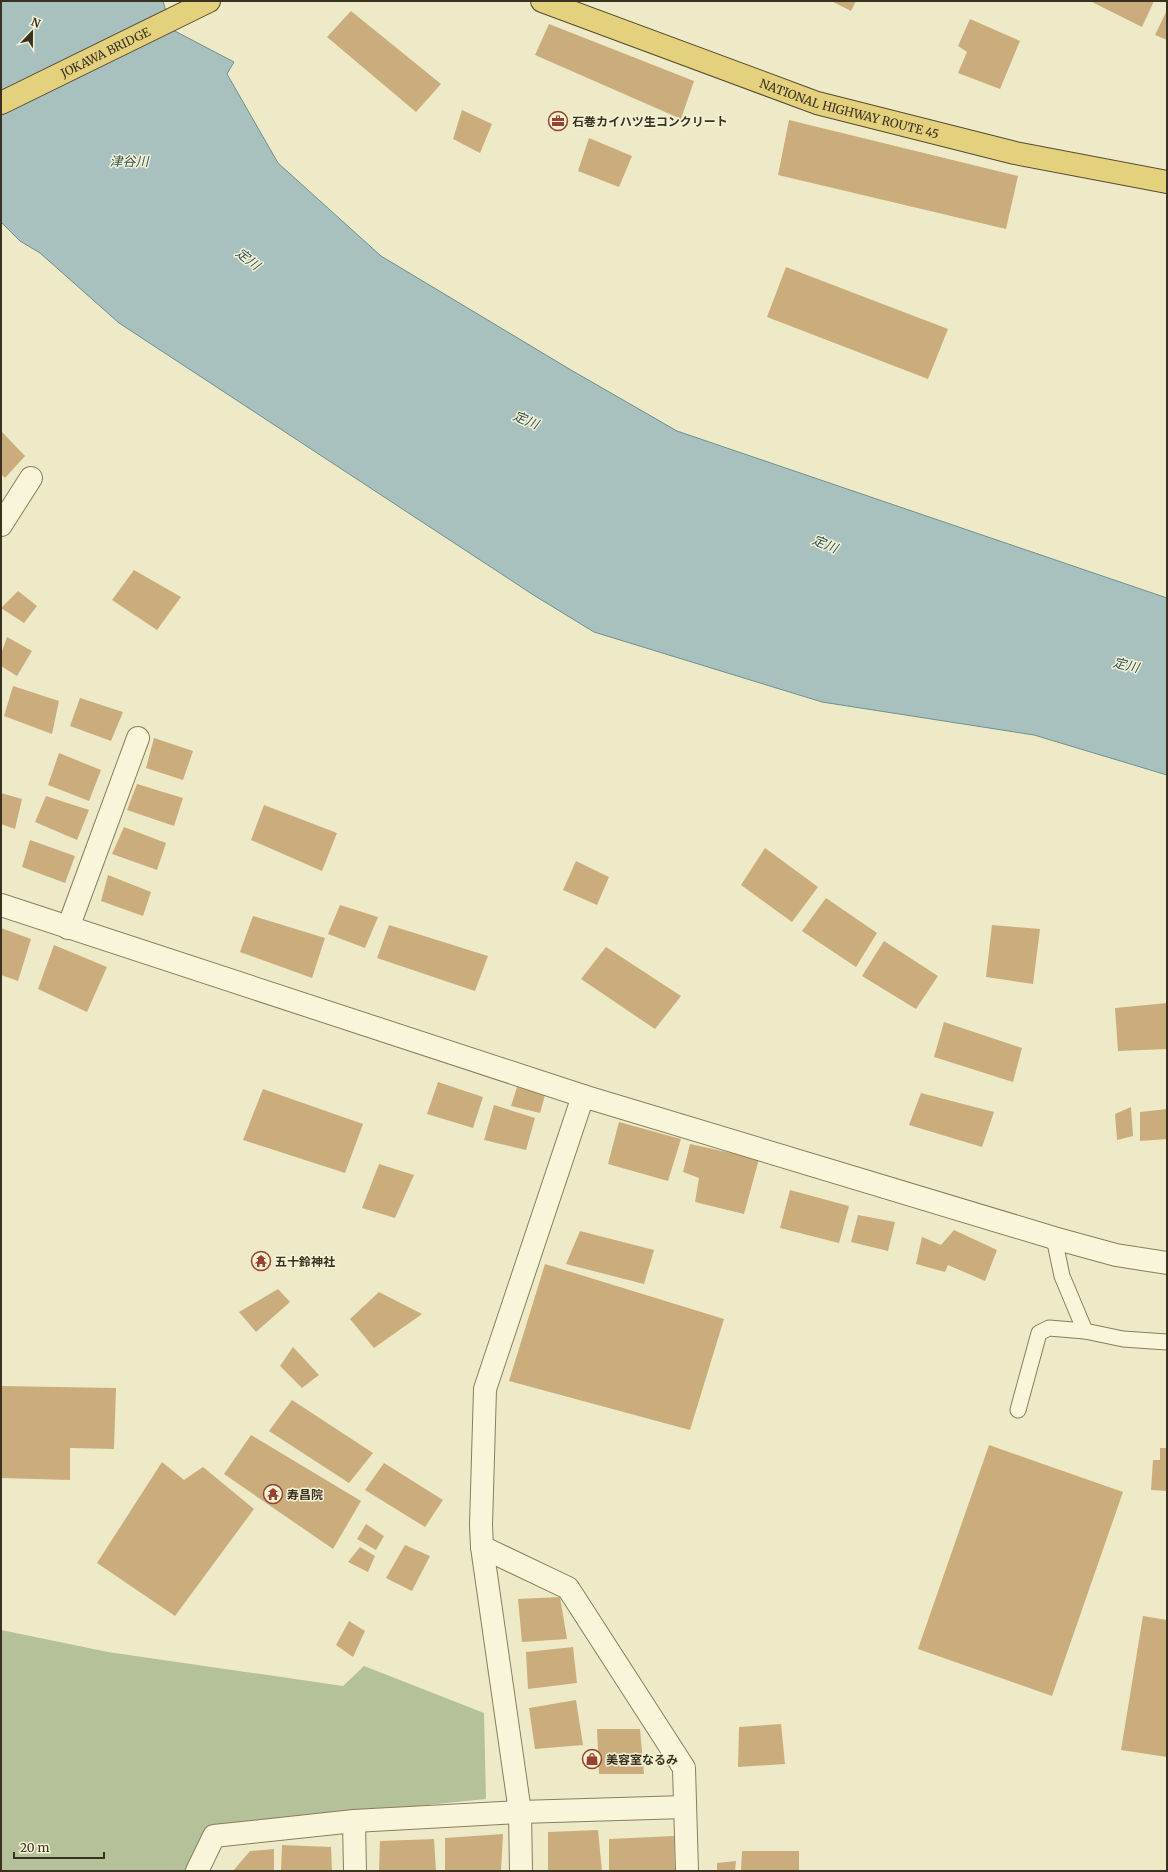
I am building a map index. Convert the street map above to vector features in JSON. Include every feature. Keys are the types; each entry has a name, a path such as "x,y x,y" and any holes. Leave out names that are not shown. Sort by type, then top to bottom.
{"highway":[{"name":"JOKAWA BRIDGE","path":"1,103 209,1"},
{"name":"NATIONAL HIGHWAY ROUTE 45","path":"542,1 817,103 1015,153 1167,182"}],"street":[{"path":"1,525 31,478"},
{"path":"68,928 138,738"},
{"path":"1,905 583,1096 1054,1238 1116,1255 1167,1263"},
{"path":"521,1871 520,1812 482,1547 481,1525 485,1388 583,1096"},
{"path":"482,1547 568,1588 684,1768 687,1871"},
{"path":"197,1871 214,1836 354,1820 685,1806"},
{"path":"354,1820 355,1871"}],"lane":[{"path":"1054,1238 1062,1276 1085,1331"},
{"path":"1018,1410 1039,1333 1049,1328 1085,1331 1123,1339 1167,1342"}],"green space":[{"path":"1,1630 108,1652 343,1686 364,1666 484,1713 486,1799 220,1826 191,1871 1,1871"}],"water":[{"name":"津谷川","path":"1,1 163,1 171,29 234,62 227,74 278,163 381,256 571,370 677,431 1167,598 1167,775 1034,735 822,702 594,632 535,596 119,323 40,253 20,241 1,222"}],"building":[{"path":"831,1 856,1 851,11"},
{"path":"1090,1 1154,1 1142,27"},
{"path":"1167,10 1167,40 1155,35"},
{"path":"351,11 441,84 416,112 327,37"},
{"path":"970,19 1020,41 1000,89 958,73 967,52 958,46"},
{"path":"549,24 694,81 681,119 535,55"},
{"path":"462,110 492,124 480,153 453,139"},
{"path":"789,120 1018,176 1006,229 778,175"},
{"path":"589,138 632,156 619,187 578,171"},
{"path":"786,267 948,329 928,379 767,317"},
{"path":"1,431 25,456 5,478 1,474"},
{"path":"134,570 181,597 157,630 112,600"},
{"path":"18,591 37,606 24,623 1,608"},
{"path":"7,637 32,651 17,676 1,666 1,654"},
{"path":"13,686 59,701 52,734 4,716"},
{"path":"80,698 123,712 111,741 70,726"},
{"path":"154,738 193,751 183,780 146,768"},
{"path":"59,753 101,770 89,801 48,785"},
{"path":"137,784 183,798 174,826 127,810"},
{"path":"1,793 22,799 15,829 1,824"},
{"path":"46,796 89,810 77,840 35,822"},
{"path":"264,805 337,833 322,871 251,840"},
{"path":"124,827 166,843 157,870 112,854"},
{"path":"30,840 75,856 65,883 22,867"},
{"path":"765,848 818,887 792,922 741,885"},
{"path":"576,861 609,877 597,905 563,890"},
{"path":"108,875 151,892 143,916 101,901"},
{"path":"826,898 877,933 856,967 802,931"},
{"path":"340,905 378,917 365,948 328,934"},
{"path":"253,916 325,938 312,978 240,952"},
{"path":"389,925 488,956 475,991 377,958"},
{"path":"992,925 1040,929 1033,984 986,977"},
{"path":"1,928 31,939 18,981 1,975"},
{"path":"884,941 938,976 916,1009 862,976"},
{"path":"54,945 107,967 87,1012 38,989"},
{"path":"606,947 681,996 655,1029 581,979"},
{"path":"1167,1003 1167,1049 1118,1051 1115,1008"},
{"path":"944,1022 1022,1048 1013,1082 934,1057"},
{"path":"438,1082 483,1097 473,1128 427,1114"},
{"path":"517,1087 545,1095 540,1113 511,1106"},
{"path":"263,1089 363,1124 345,1173 243,1140"},
{"path":"921,1093 994,1112 982,1147 909,1125"},
{"path":"494,1105 535,1118 526,1150 484,1140"},
{"path":"1131,1107 1133,1136 1117,1140 1115,1114"},
{"path":"1167,1109 1167,1139 1140,1141 1140,1112"},
{"path":"619,1122 681,1139 668,1181 608,1164"},
{"path":"690,1144 759,1159 744,1214 695,1202 699,1178 683,1172"},
{"path":"379,1164 414,1175 395,1218 362,1208"},
{"path":"790,1190 849,1206 839,1243 780,1228"},
{"path":"858,1215 895,1222 888,1251 851,1242"},
{"path":"954,1230 997,1250 985,1281 948,1265 945,1272 916,1264 922,1237 941,1245"},
{"path":"580,1231 654,1250 644,1284 566,1264"},
{"path":"545,1264 724,1319 690,1430 509,1381"},
{"path":"278,1289 290,1302 256,1332 239,1312"},
{"path":"379,1292 422,1314 374,1348 350,1319"},
{"path":"293,1347 319,1375 302,1388 280,1366"},
{"path":"1,1386 116,1388 114,1449 70,1448 70,1480 1,1478"},
{"path":"292,1400 373,1453 349,1483 269,1431"},
{"path":"251,1435 361,1501 333,1549 224,1474"},
{"path":"989,1445 1123,1492 1052,1696 918,1649"},
{"path":"1160,1448 1167,1448 1167,1491 1151,1490 1153,1460 1160,1460"},
{"path":"162,1462 184,1480 203,1467 254,1509 175,1616 97,1563"},
{"path":"384,1463 443,1500 425,1527 365,1490"},
{"path":"366,1524 384,1536 376,1550 357,1539"},
{"path":"405,1545 430,1556 412,1591 386,1578"},
{"path":"360,1547 375,1556 368,1572 348,1562"},
{"path":"560,1597 567,1639 522,1642 518,1599"},
{"path":"1143,1616 1167,1620 1167,1757 1121,1750"},
{"path":"349,1621 365,1631 353,1657 336,1645"},
{"path":"573,1647 577,1683 528,1689 526,1652"},
{"path":"576,1700 583,1745 535,1749 529,1708"},
{"path":"781,1724 785,1764 738,1767 739,1727"},
{"path":"597,1729 640,1729 644,1774 599,1774"},
{"path":"598,1830 602,1871 548,1871 548,1832"},
{"path":"503,1834 501,1871 445,1871 445,1838"},
{"path":"674,1836 675,1871 609,1871 609,1839"},
{"path":"434,1839 436,1871 379,1871 380,1841"},
{"path":"282,1845 331,1847 332,1871 281,1871"},
{"path":"274,1849 274,1871 233,1871 250,1851"},
{"path":"742,1851 799,1851 799,1871 741,1871"},
{"path":"736,1861 735,1871 717,1871 717,1863"}],"place":[{"name":"石巻カイハツ生コンクリート","path":"558,121"},
{"name":"五十鈴神社","path":"261,1261"},
{"name":"寿昌院","path":"273,1494"},
{"name":"美容室なるみ","path":"592,1759"}],"water label":[{"name":"定川","path":"248,259"},
{"name":"定川","path":"526,420"},
{"name":"定川","path":"825,544"},
{"name":"定川","path":"1126,665"}]}
